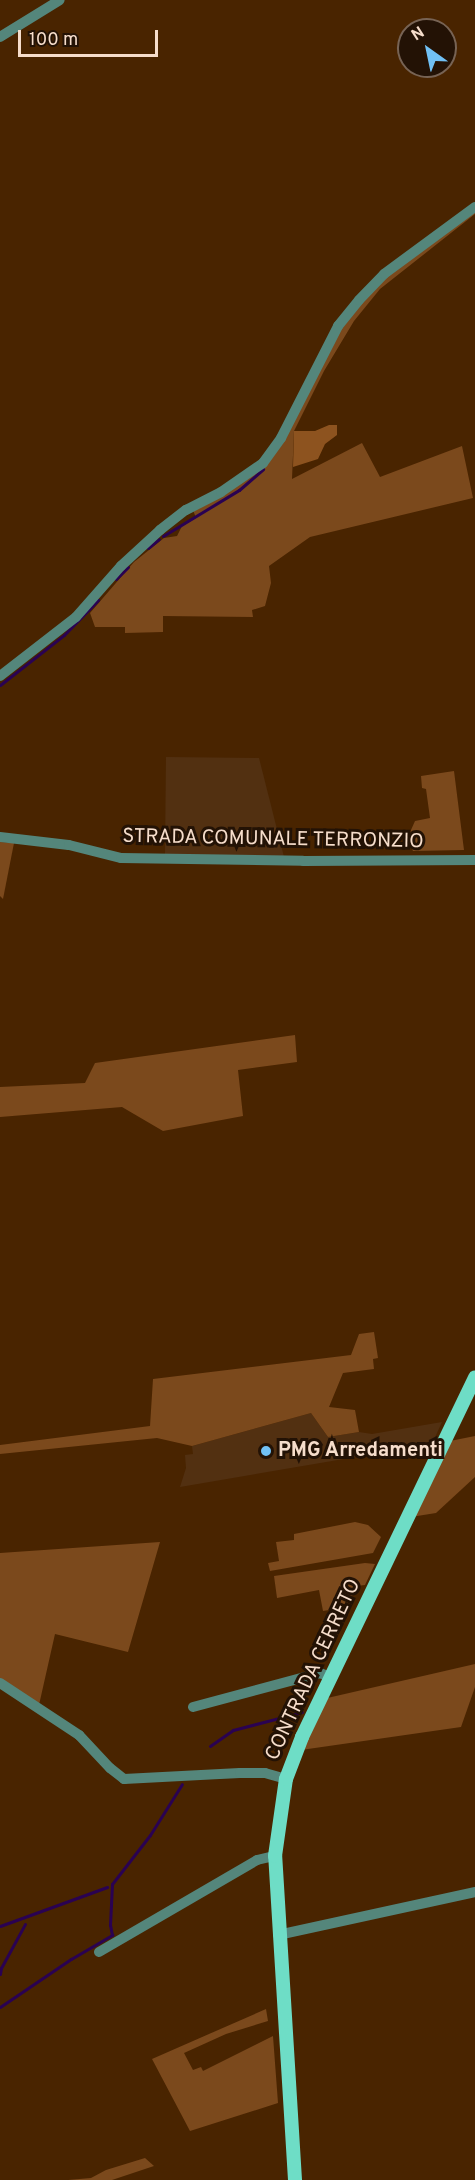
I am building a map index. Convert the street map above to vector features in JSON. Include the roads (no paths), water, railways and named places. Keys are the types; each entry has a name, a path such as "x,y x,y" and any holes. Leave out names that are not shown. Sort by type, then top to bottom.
{"main road":[{"name":"CONTRADA CERRETO","path":"295,2180 278,1935 275,1856 286,1779 302,1737 330,1677 475,1377"}],"street":[{"path":"0,37 60,0"},
{"path":"0,676 76,617 121,566 160,530 186,510 221,492 263,463 281,438 338,326 359,300 384,274 475,207"},
{"name":"STRADA COMUNALE TERRONZIO","path":"0,837 69,845 121,858 303,861 475,860"},
{"path":"193,1707 320,1673 330,1677"},
{"path":"0,1683 79,1735 110,1768 124,1779 265,1773 286,1779"},
{"path":"99,1952 256,1860 275,1856"},
{"path":"278,1935 475,1892"}],"waterway":[{"path":"163,536 239,490 263,469"},
{"path":"148,548 159,539"},
{"path":"116,579 128,567"},
{"path":"0,685 64,635 98,600"},
{"path":"210,1746 233,1730 302,1712"},
{"path":"0,2007 71,1959 112,1935 110,1925 112,1884 150,1835 182,1784"},
{"path":"0,1926 107,1887"},
{"path":"0,1974 25,1924"}],"place":[{"name":"PMG Arredamenti","path":"266,1451"}]}
